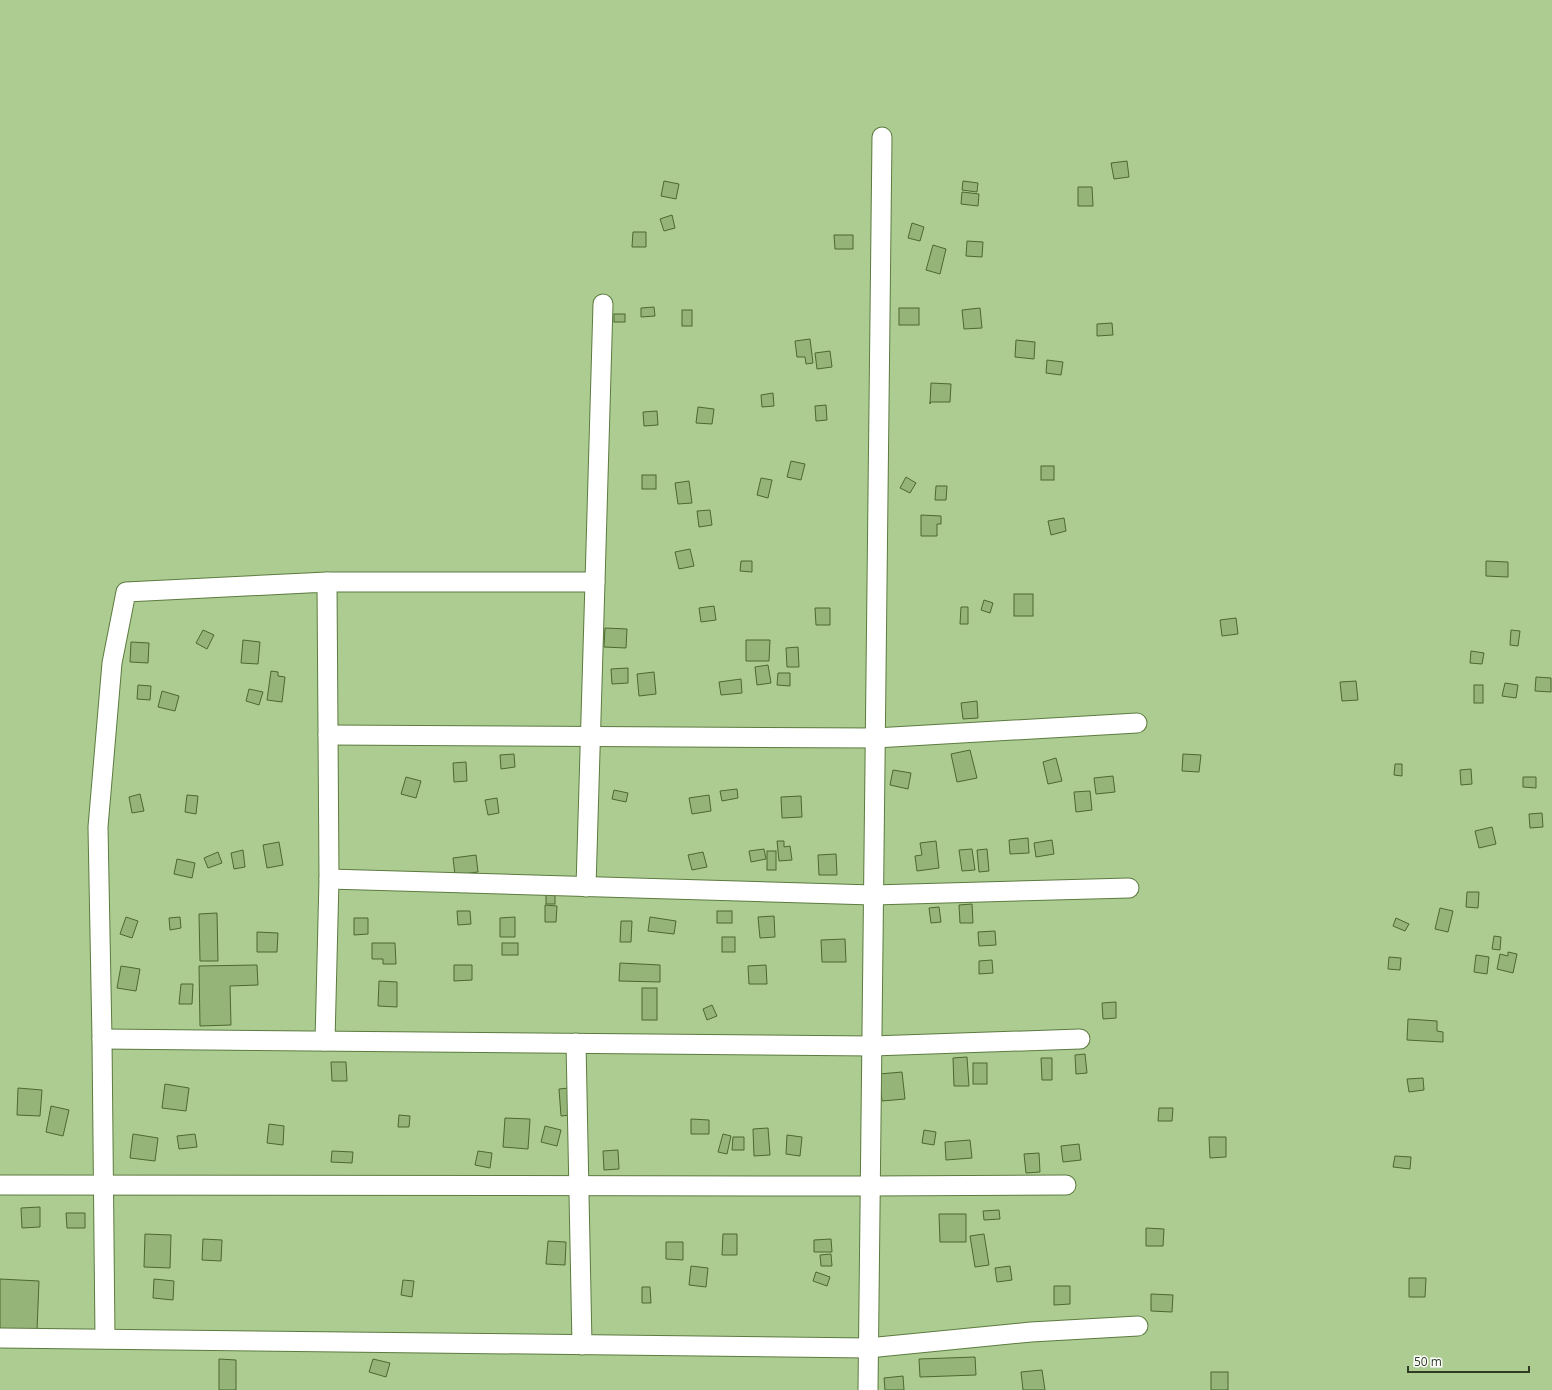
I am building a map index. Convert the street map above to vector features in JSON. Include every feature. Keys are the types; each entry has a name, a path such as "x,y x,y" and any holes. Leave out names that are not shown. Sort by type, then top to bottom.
{"street":[{"path":"868,1390 882,137"},
{"path":"586,887 603,304"},
{"path":"105,1339 98,827 112,663 126,592 327,582 595,582"},
{"path":"325,1041 329,879 327,582"},
{"path":"328,735 875,738 1137,723"},
{"path":"329,879 873,895 1129,888"},
{"path":"102,1039 872,1046 1080,1039"},
{"path":"576,1043 582,1345"},
{"path":"0,1185 870,1186 1066,1184"},
{"path":"0,1338 868,1348 1030,1332 1138,1326"}],"green space":[{"path":"0,0 1552,0 1552,1390 0,1390"}],"building":[{"path":"1127,161 1129,177 1114,179 1111,163"},
{"path":"664,181 679,184 676,199 661,196"},
{"path":"963,181 978,183 977,192 962,190"},
{"path":"1078,187 1092,187 1093,206 1078,206"},
{"path":"962,192 979,194 978,206 961,204"},
{"path":"672,215 675,228 664,231 660,219"},
{"path":"912,223 924,227 920,241 908,238"},
{"path":"633,232 646,232 646,247 632,247"},
{"path":"834,235 853,235 853,249 835,249"},
{"path":"967,241 983,242 982,257 966,256"},
{"path":"933,245 946,249 940,274 926,270"},
{"path":"654,307 655,316 641,317 641,308"},
{"path":"899,308 919,308 919,325 899,325"},
{"path":"980,308 982,328 964,329 962,310"},
{"path":"682,310 692,310 692,326 682,326"},
{"path":"614,314 625,314 625,322 614,322"},
{"path":"1112,323 1113,335 1097,336 1097,324"},
{"path":"810,339 813,363 806,364 805,357 797,357 795,341"},
{"path":"1016,340 1035,342 1034,359 1015,357"},
{"path":"830,351 832,367 817,369 815,353"},
{"path":"1047,360 1063,362 1061,375 1046,373"},
{"path":"931,383 951,384 950,402 930,402"},
{"path":"773,393 774,406 762,407 761,395"},
{"path":"826,405 827,420 816,421 815,406"},
{"path":"698,407 714,409 712,424 696,423"},
{"path":"657,411 658,425 644,426 643,412"},
{"path":"791,461 805,464 801,480 787,477"},
{"path":"1041,466 1054,466 1054,480 1041,480"},
{"path":"642,475 656,475 656,489 642,489"},
{"path":"906,477 916,483 910,493 900,488"},
{"path":"761,478 772,480 768,498 757,495"},
{"path":"689,481 692,503 678,504 675,483"},
{"path":"936,486 947,486 946,500 935,500"},
{"path":"710,510 712,525 699,527 697,511"},
{"path":"921,515 941,516 941,524 937,524 937,536 921,536"},
{"path":"1064,518 1066,531 1051,535 1048,521"},
{"path":"690,549 694,566 679,569 675,552"},
{"path":"741,561 752,561 752,572 740,571"},
{"path":"1486,561 1508,562 1508,577 1486,576"},
{"path":"1014,594 1033,594 1033,616 1014,616"},
{"path":"984,600 993,603 990,613 981,610"},
{"path":"714,606 716,620 701,622 699,608"},
{"path":"961,607 968,607 968,624 960,624"},
{"path":"815,608 830,608 830,625 816,625"},
{"path":"1236,618 1238,634 1222,636 1220,620"},
{"path":"605,628 627,629 626,648 604,647"},
{"path":"203,630 214,635 207,649 196,643"},
{"path":"1511,630 1520,631 1518,646 1510,645"},
{"path":"243,640 260,642 258,664 241,663"},
{"path":"746,640 770,640 769,661 746,661"},
{"path":"131,642 149,643 148,663 130,662"},
{"path":"798,647 799,667 787,667 786,648"},
{"path":"1471,651 1484,653 1482,664 1470,663"},
{"path":"768,665 771,683 757,685 755,667"},
{"path":"628,668 628,683 612,684 611,669"},
{"path":"271,671 278,672 278,676 285,677 282,702 267,700"},
{"path":"654,672 656,694 639,696 637,674"},
{"path":"778,673 790,673 790,686 777,685"},
{"path":"1536,677 1551,678 1551,692 1535,691"},
{"path":"741,679 742,693 721,695 719,682"},
{"path":"1356,681 1358,700 1342,701 1340,682"},
{"path":"1505,683 1518,685 1516,698 1502,696"},
{"path":"138,685 151,686 150,700 137,699"},
{"path":"1474,685 1483,685 1483,703 1474,703"},
{"path":"249,689 263,692 259,705 246,701"},
{"path":"162,691 179,696 175,711 158,707"},
{"path":"977,701 978,718 963,719 961,703"},
{"path":"970,750 977,778 957,782 951,754"},
{"path":"514,754 515,767 501,769 500,755"},
{"path":"1183,754 1201,755 1199,772 1182,771"},
{"path":"1056,758 1062,781 1048,784 1043,762"},
{"path":"466,762 467,781 454,782 453,763"},
{"path":"1395,764 1402,764 1402,776 1394,775"},
{"path":"1471,769 1472,784 1461,785 1460,770"},
{"path":"893,770 911,773 908,789 890,785"},
{"path":"1113,776 1115,792 1096,794 1094,778"},
{"path":"406,777 421,781 416,798 401,794"},
{"path":"1523,777 1536,777 1536,788 1523,787"},
{"path":"737,789 738,798 722,801 720,791"},
{"path":"614,790 628,793 626,802 612,799"},
{"path":"1090,791 1092,810 1076,812 1074,792"},
{"path":"140,794 144,811 132,813 129,797"},
{"path":"187,795 198,796 196,814 185,812"},
{"path":"709,795 711,811 692,814 689,798"},
{"path":"801,796 802,817 782,818 781,797"},
{"path":"497,798 499,813 488,815 485,800"},
{"path":"1542,813 1543,827 1530,828 1529,814"},
{"path":"1492,827 1496,844 1479,848 1475,831"},
{"path":"1028,838 1029,853 1010,854 1009,840"},
{"path":"1052,840 1054,854 1036,857 1034,843"},
{"path":"777,841 784,841 784,847 790,846 792,860 779,861"},
{"path":"936,841 939,868 917,871 915,856 922,855 920,843"},
{"path":"279,842 283,865 267,868 263,845"},
{"path":"764,849 766,859 751,862 749,851"},
{"path":"972,849 975,870 962,871 959,850"},
{"path":"987,849 989,871 979,872 977,850"},
{"path":"243,850 245,867 234,869 231,853"},
{"path":"767,851 776,851 776,870 767,870"},
{"path":"218,852 222,863 208,868 204,858"},
{"path":"703,852 707,867 692,870 688,855"},
{"path":"836,854 837,875 819,875 818,855"},
{"path":"476,855 478,872 455,875 453,858"},
{"path":"177,859 195,863 192,878 174,874"},
{"path":"546,892 555,892 555,904 546,904"},
{"path":"1467,892 1479,892 1478,908 1466,907"},
{"path":"972,904 973,923 960,923 959,905"},
{"path":"545,905 557,906 556,922 545,922"},
{"path":"939,907 941,922 931,923 929,908"},
{"path":"1440,908 1453,911 1448,932 1435,929"},
{"path":"457,911 470,911 471,924 458,925"},
{"path":"717,911 732,911 732,923 717,923"},
{"path":"217,913 218,961 200,961 199,914"},
{"path":"774,916 775,937 760,938 758,917"},
{"path":"126,917 138,921 132,938 120,934"},
{"path":"180,917 181,928 170,930 169,918"},
{"path":"515,917 515,937 500,937 500,918"},
{"path":"650,917 676,921 674,934 648,931"},
{"path":"354,918 368,918 368,934 354,935"},
{"path":"1396,918 1409,924 1405,931 1393,926"},
{"path":"621,921 632,921 631,942 620,942"},
{"path":"995,931 996,945 979,946 978,932"},
{"path":"257,932 278,933 277,952 257,952"},
{"path":"1494,936 1501,937 1500,950 1492,949"},
{"path":"722,937 735,937 735,952 722,952"},
{"path":"845,939 846,962 822,962 821,940"},
{"path":"372,943 395,943 396,964 383,964 383,959 372,959"},
{"path":"502,943 518,943 518,955 502,955"},
{"path":"1508,952 1517,954 1513,973 1497,969 1500,954 1508,956"},
{"path":"1476,955 1489,957 1487,974 1474,972"},
{"path":"1389,957 1401,958 1400,970 1388,969"},
{"path":"992,960 993,973 979,974 979,961"},
{"path":"620,963 660,965 660,982 619,981"},
{"path":"257,965 258,985 230,986 231,1025 200,1026 199,966"},
{"path":"454,965 472,965 472,980 454,981"},
{"path":"766,965 767,984 749,984 748,966"},
{"path":"121,966 140,969 136,991 117,988"},
{"path":"379,981 397,982 397,1007 378,1006"},
{"path":"181,984 193,984 192,1004 179,1004"},
{"path":"642,988 657,988 657,1020 642,1020"},
{"path":"1116,1002 1116,1018 1103,1019 1102,1003"},
{"path":"712,1005 717,1016 707,1020 703,1009"},
{"path":"1408,1019 1437,1021 1437,1031 1443,1032 1443,1042 1407,1040"},
{"path":"1085,1054 1087,1073 1076,1074 1075,1055"},
{"path":"967,1057 969,1086 954,1086 953,1058"},
{"path":"1041,1058 1052,1058 1052,1080 1042,1080"},
{"path":"331,1062 346,1062 347,1081 332,1081"},
{"path":"973,1063 987,1063 987,1084 973,1084"},
{"path":"902,1072 905,1099 882,1101 879,1074"},
{"path":"1423,1078 1424,1090 1409,1092 1407,1079"},
{"path":"165,1084 189,1088 186,1111 162,1108"},
{"path":"18,1088 42,1090 40,1116 17,1115"},
{"path":"569,1088 571,1115 561,1116 559,1089"},
{"path":"51,1106 69,1110 63,1136 46,1132"},
{"path":"1159,1108 1173,1108 1172,1121 1158,1121"},
{"path":"399,1115 410,1116 409,1127 398,1127"},
{"path":"505,1118 530,1119 528,1149 503,1147"},
{"path":"691,1119 709,1120 709,1134 691,1134"},
{"path":"269,1124 284,1126 283,1145 267,1143"},
{"path":"545,1126 561,1130 557,1146 541,1142"},
{"path":"768,1128 770,1155 754,1156 753,1129"},
{"path":"924,1130 936,1132 934,1145 922,1143"},
{"path":"133,1134 158,1138 155,1161 130,1158"},
{"path":"195,1134 197,1147 179,1149 177,1136"},
{"path":"723,1134 731,1136 727,1154 718,1152"},
{"path":"787,1135 802,1137 800,1156 786,1154"},
{"path":"733,1137 744,1137 744,1150 732,1150"},
{"path":"1209,1137 1226,1137 1226,1157 1210,1158"},
{"path":"970,1140 972,1158 946,1160 945,1142"},
{"path":"1079,1144 1081,1160 1063,1162 1061,1146"},
{"path":"618,1150 619,1169 604,1170 603,1151"},
{"path":"332,1151 353,1152 352,1163 331,1162"},
{"path":"478,1151 492,1153 490,1168 475,1165"},
{"path":"1039,1153 1040,1172 1026,1173 1024,1154"},
{"path":"1395,1156 1411,1157 1410,1169 1393,1167"},
{"path":"40,1207 40,1227 22,1228 21,1208"},
{"path":"999,1210 1000,1219 984,1220 983,1211"},
{"path":"66,1213 85,1213 85,1228 67,1228"},
{"path":"939,1214 966,1214 966,1242 940,1242"},
{"path":"1146,1228 1164,1229 1163,1246 1146,1246"},
{"path":"145,1234 171,1235 170,1268 144,1267"},
{"path":"723,1234 737,1234 737,1255 722,1255"},
{"path":"984,1234 989,1265 975,1267 970,1236"},
{"path":"203,1239 222,1240 221,1261 202,1260"},
{"path":"831,1239 832,1252 814,1252 814,1240"},
{"path":"548,1241 566,1242 565,1265 546,1264"},
{"path":"666,1242 683,1242 683,1260 666,1259"},
{"path":"831,1254 832,1266 821,1266 820,1255"},
{"path":"691,1266 708,1268 706,1287 689,1285"},
{"path":"1010,1266 1012,1280 997,1282 995,1268"},
{"path":"816,1272 830,1277 827,1286 813,1281"},
{"path":"1409,1278 1426,1278 1425,1297 1409,1297"},
{"path":"0,1279 39,1281 37,1330 0,1329"},
{"path":"154,1279 174,1281 173,1300 153,1298"},
{"path":"403,1280 414,1281 412,1297 401,1295"},
{"path":"1054,1286 1070,1286 1070,1304 1054,1305"},
{"path":"642,1287 650,1287 651,1303 642,1303"},
{"path":"1151,1294 1173,1295 1172,1312 1151,1311"},
{"path":"975,1357 976,1375 920,1377 919,1359"},
{"path":"219,1359 236,1360 236,1390 219,1390"},
{"path":"373,1359 390,1363 386,1377 369,1372"},
{"path":"1042,1370 1045,1390 1023,1390 1021,1372"},
{"path":"1211,1372 1228,1372 1228,1390 1211,1390"},
{"path":"903,1376 904,1390 885,1390 884,1378"}]}
